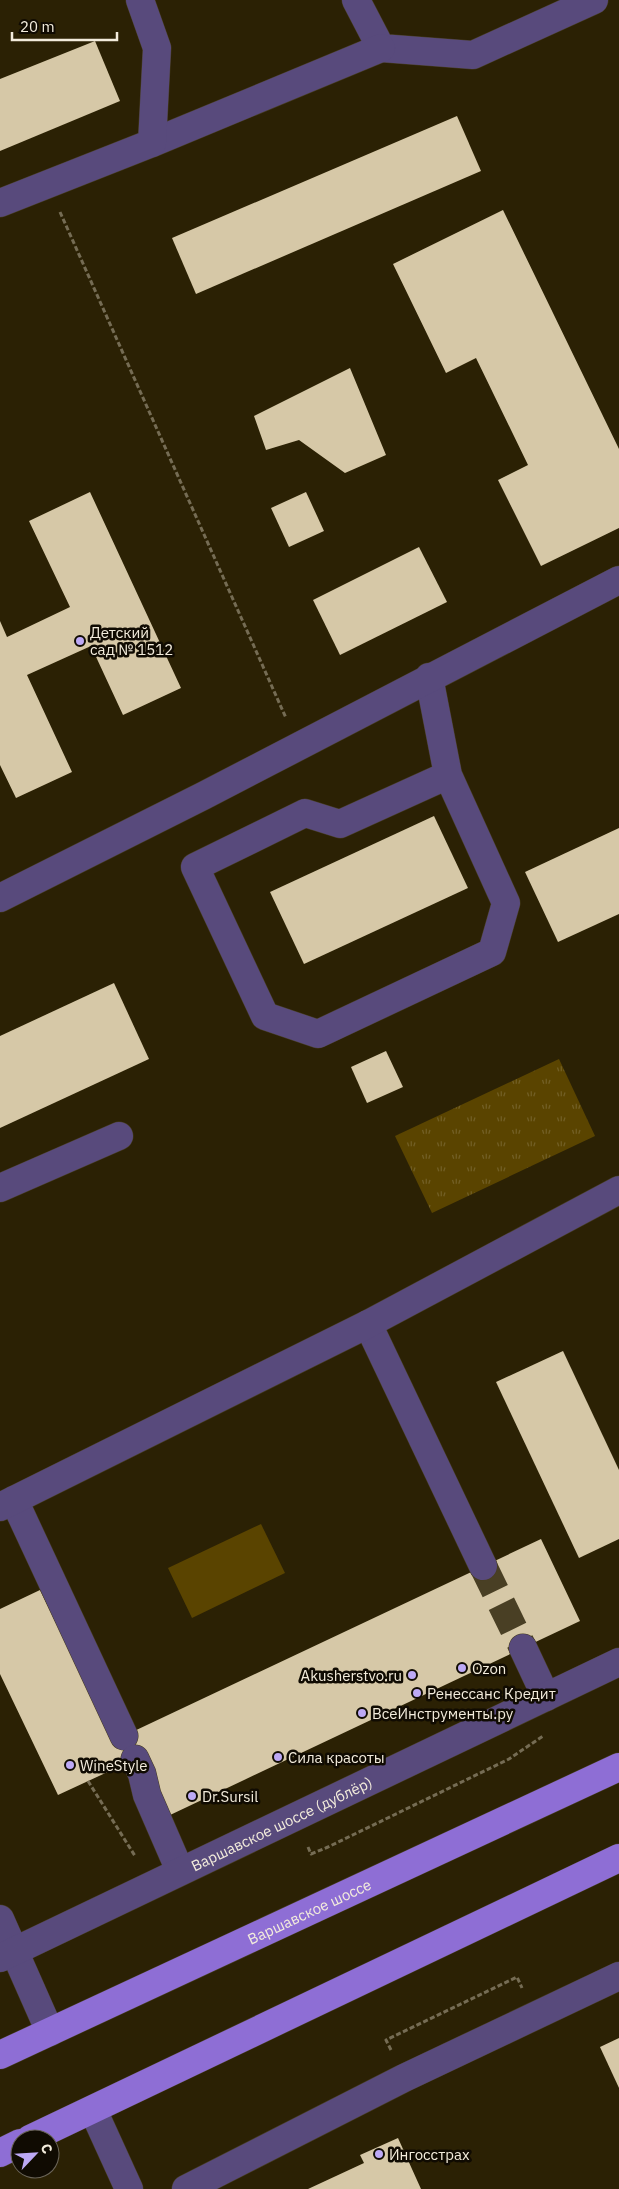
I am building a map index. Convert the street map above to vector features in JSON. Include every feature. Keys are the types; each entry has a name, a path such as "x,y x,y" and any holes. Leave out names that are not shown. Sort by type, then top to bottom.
{"main road":[{"name":"Варшавское шоссе","path":"0,2055 619,1767"},
{"path":"52,2129 619,1858"}],"street":[{"path":"140,0 157,48 152,143"},
{"path":"356,0 381,48"},
{"path":"0,203 152,143 381,48 473,55 594,0"},
{"path":"0,898 619,580"},
{"path":"429,678 448,775 506,903 492,952 318,1034 265,1016 195,867 305,813 340,824 448,775"},
{"path":"0,1188 119,1136"},
{"path":"180,1871 147,1795 142,1774 130,1748 7,1504 368,1324 619,1190"},
{"path":"368,1324 483,1566"},
{"path":"523,1648 546,1697"},
{"name":"Варшавское шоссе (дублёр)","path":"7,1955 619,1662"},
{"path":"0,1919 7,1955 50,2032"},
{"path":"186,2189 404,2078 619,1976"},
{"path":"93,2110 129,2189"}],"path":[{"path":"48,184 299,746"},
{"path":"88,1781 135,1856"},
{"path":"328,1847 430,1797"},
{"path":"386,2040 517,1977"}],"green space":[{"path":"559,1059 595,1136 432,1213 395,1136"},
{"path":"261,1524 285,1573 192,1618 168,1568"}],"building":[{"path":"95,41 120,101 0,151 0,79"},
{"path":"457,116 481,171 196,294 172,238"},
{"path":"503,210 619,449 619,528 541,566 498,480 528,465 476,358 446,373 393,264"},
{"path":"350,368 386,455 345,473 299,440 266,450 254,416"},
{"name":"Детский сад № 1512","path":"90,492 181,688 123,715 91,646 27,675 72,772 16,798 0,765 0,621 7,637 70,607 29,521"},
{"path":"306,492 324,531 289,547 271,508"},
{"path":"419,547 447,602 340,655 313,600"},
{"path":"434,816 468,888 304,964 270,892"},
{"path":"619,828 619,914 558,942 525,872"},
{"path":"114,983 149,1059 0,1128 0,1036"},
{"path":"386,1051 403,1087 367,1103 351,1067"},
{"path":"563,1351 619,1470 619,1539 579,1558 496,1382"},
{"path":"541,1539 580,1621 168,1816 140,1757 58,1795 0,1674 0,1609 40,1590 113,1741"},
{"path":"619,2038 619,2088 600,2047"},
{"path":"398,2138 421,2189 308,2189 364,2163 360,2155"}],"tunnel":[{"path":"483,1566 523,1648"}],"place":[{"name":"Детский сад № 1512","path":"80,641"},
{"name":"Ozon","path":"462,1668"},
{"name":"Akusherstvo.ru","path":"412,1675"},
{"name":"Ренессанс Кредит","path":"417,1693"},
{"name":"ВсеИнструменты.ру","path":"362,1713"},
{"name":"Сила красоты","path":"278,1757"},
{"name":"WineStyle","path":"70,1765"},
{"name":"Dr.Sursil","path":"192,1796"},
{"name":"Ингосстрах","path":"379,2154"}]}
